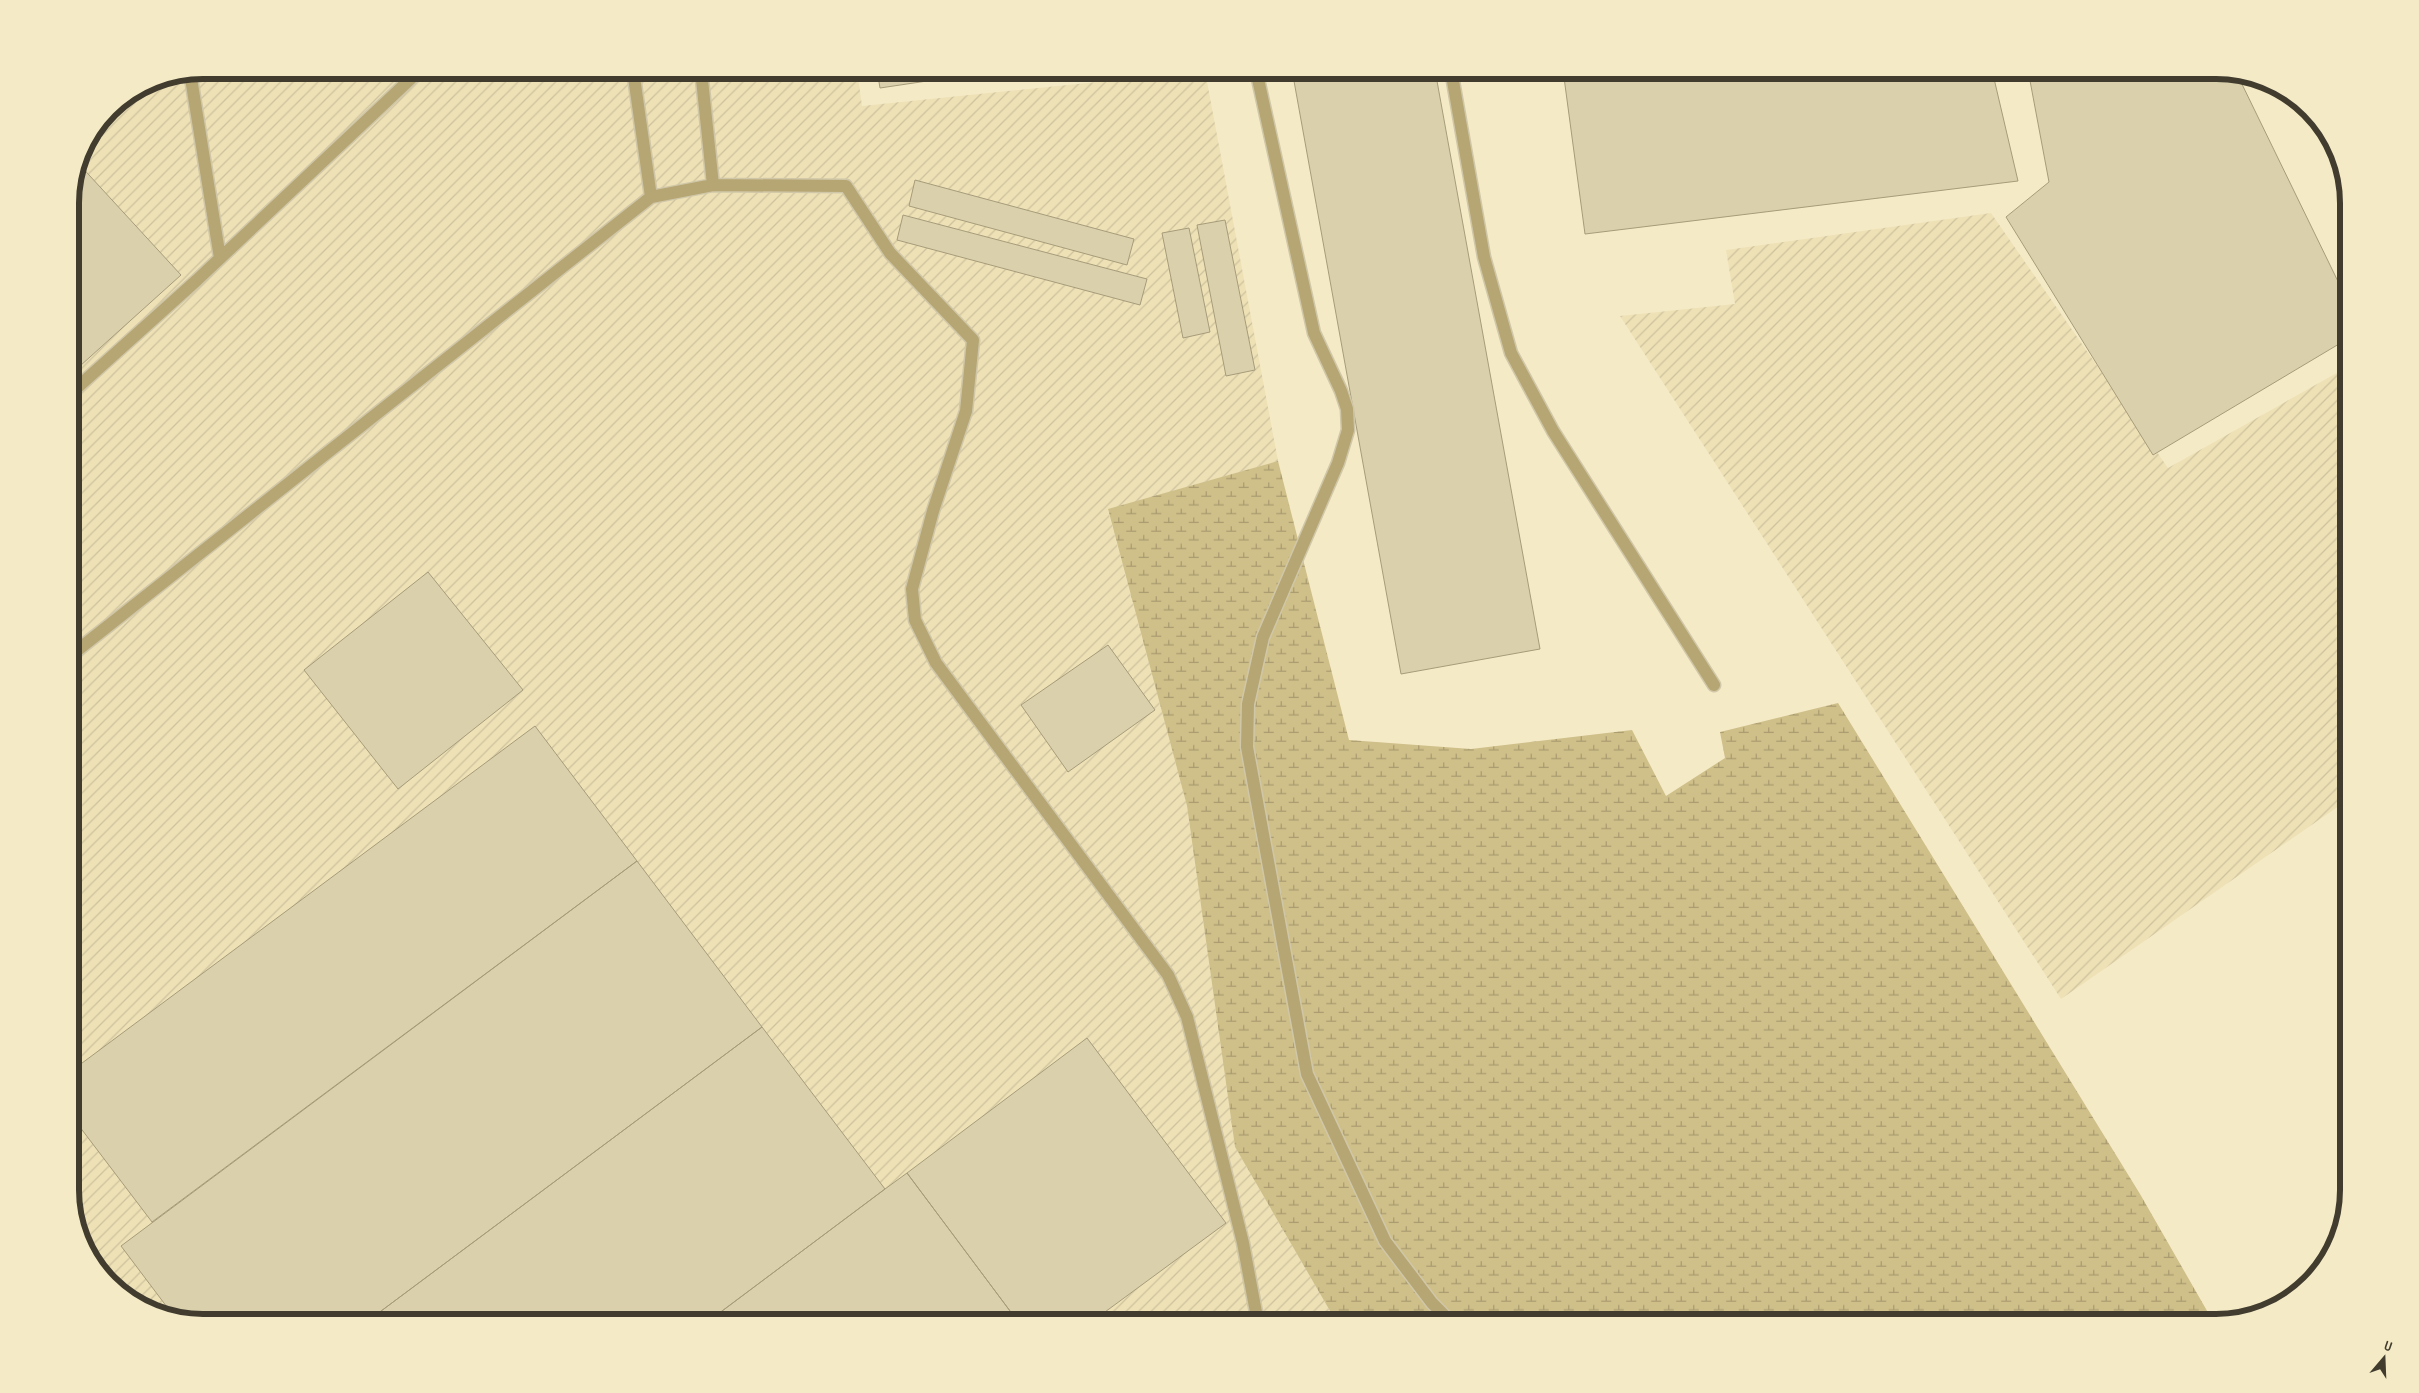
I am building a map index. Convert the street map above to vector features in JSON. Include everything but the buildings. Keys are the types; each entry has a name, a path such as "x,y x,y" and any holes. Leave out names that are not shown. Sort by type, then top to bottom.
{"lane":[{"path":"79,386 220,258 410,79"},
{"path":"634,79 651,197"},
{"path":"702,79 713,185"},
{"path":"1258,79 1314,332 1341,391 1347,409 1348,430 1338,463 1263,638 1248,704 1247,747 1307,1074 1385,1241 1432,1303 1443,1314"},
{"path":"1453,79 1484,257 1511,352 1553,431 1714,685"},
{"path":"191,80 220,258"},
{"path":"79,649 651,197 713,185 846,186 890,252 973,340 966,412 933,510 912,589 915,620 936,663 1168,975 1187,1017 1242,1244 1256,1314"}],"shaded area":[{"path":"202,79 858,79 862,106 1127,79 1206,79 1278,461 1108,510 1187,806 1235,1147 1332,1314 202,1314 170,1310 155,1305 121,1284 109,1272 91,1245 81,1215 79,1199 79,194 83,170 91,148 109,121 121,109 155,88 178,81"},
{"path":"1991,213 2168,468 2340,371 2340,805 2061,999 1620,316 1735,304 1726,250"}],"green space":[{"path":"1278,461 1349,740 1471,749 1632,730 1666,796 1725,758 1720,732 1838,703 2140,1194 2209,1314 1332,1314 1235,1147 1187,806 1108,509"}]}
